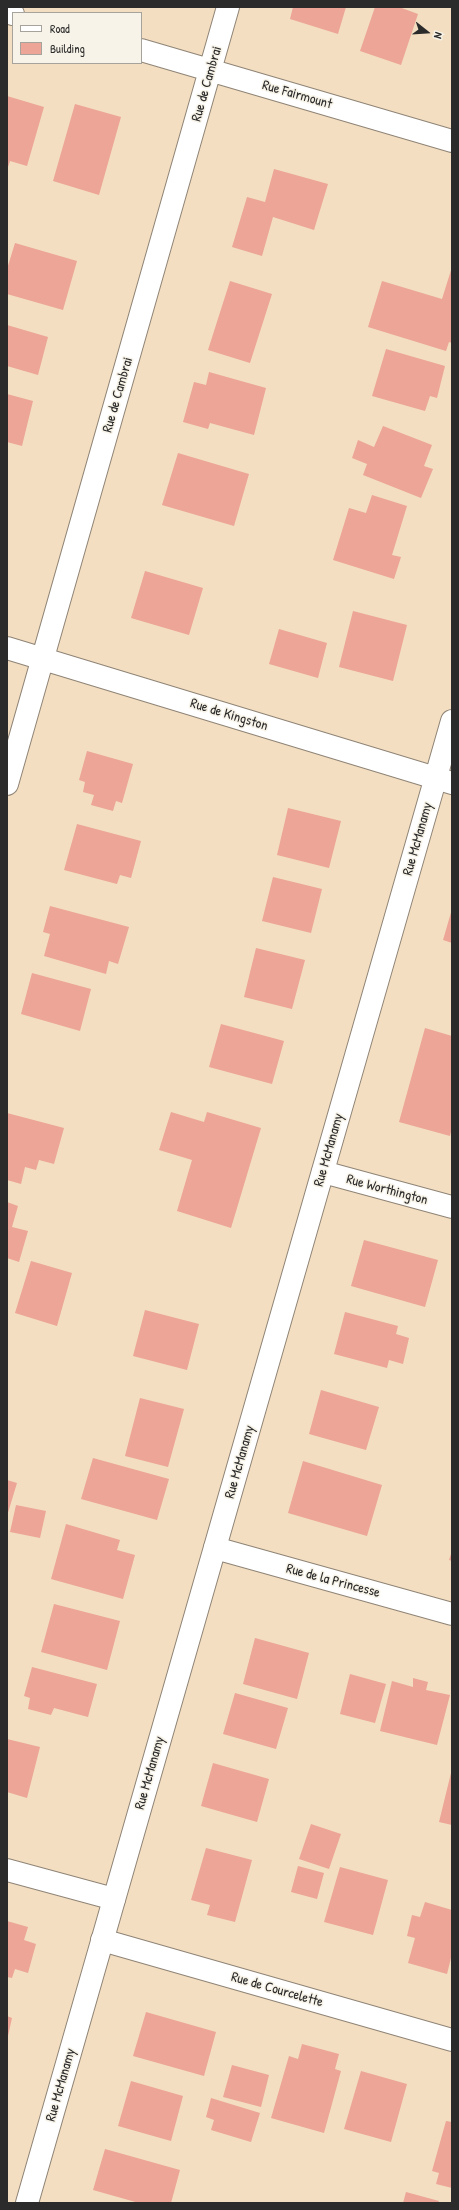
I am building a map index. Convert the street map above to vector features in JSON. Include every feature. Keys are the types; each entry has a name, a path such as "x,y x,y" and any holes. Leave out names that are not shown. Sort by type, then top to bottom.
{"street":[{"name":"Rue de Cambrai","path":"7,784 228,7"},
{"name":"Rue Fairmount","path":"142,50 452,141"},
{"name":"Rue de Kingston","path":"7,648 444,780"},
{"name":"Rue McManamy","path":"28,2203 102,1940 323,1172 444,780 452,721"},
{"name":"Rue Worthington","path":"323,1172 452,1207"},
{"name":"Rue de la Princesse","path":"215,1548 452,1614"},
{"path":"7,1870 114,1899"},
{"name":"Rue de Courcelette","path":"102,1940 452,2040"}],"building":[{"path":"293,7 346,7 338,34 290,19"},
{"path":"375,7 399,7 418,14 401,65 360,51"},
{"path":"7,96 44,107 27,166 10,161 7,170"},
{"path":"75,104 121,117 99,195 53,181"},
{"path":"274,169 328,184 314,230 273,217 262,256 232,247 247,197 265,202"},
{"path":"15,243 77,261 63,310 7,294 7,269"},
{"path":"452,267 452,343 449,342 446,351 368,327 382,281 442,299"},
{"path":"230,281 272,294 250,363 208,350"},
{"path":"7,325 48,337 38,375 7,366"},
{"path":"386,349 445,366 437,398 430,396 425,411 372,396"},
{"path":"209,372 266,388 254,435 210,423 208,429 183,422 194,382 206,385"},
{"path":"7,394 33,401 22,446 7,442"},
{"path":"383,426 432,445 424,466 433,469 421,498 363,475 367,464 352,458 358,440 374,447"},
{"path":"178,453 249,474 234,526 162,505"},
{"path":"372,495 407,506 392,555 401,557 394,579 333,560 349,508 366,513"},
{"path":"145,571 203,588 189,635 131,618"},
{"path":"353,611 407,625 393,681 339,667"},
{"path":"279,629 327,643 318,678 269,664"},
{"path":"87,751 133,764 122,803 116,801 113,811 91,805 94,795 83,792 85,782 79,780"},
{"path":"288,808 341,821 329,868 277,855"},
{"path":"77,824 141,841 131,878 120,875 117,884 64,870"},
{"path":"273,877 322,889 311,933 262,921"},
{"path":"50,906 129,927 118,964 109,961 106,974 44,956 50,934 43,932"},
{"path":"452,909 452,943 443,940"},
{"path":"256,948 305,960 292,1009 244,997"},
{"path":"32,973 91,989 80,1031 21,1014"},
{"path":"221,1024 284,1041 272,1084 209,1067"},
{"path":"425,1028 452,1036 452,1127 450,1136 399,1122"},
{"path":"171,1112 204,1122 207,1112 261,1128 231,1228 177,1211 192,1160 159,1150"},
{"path":"7,1113 64,1128 54,1164 39,1160 36,1170 25,1167 21,1184 7,1180"},
{"path":"7,1202 18,1206 12,1227 28,1231 19,1262 7,1258"},
{"path":"364,1240 438,1260 425,1307 351,1286"},
{"path":"31,1261 72,1273 57,1326 15,1313"},
{"path":"145,1310 199,1324 187,1370 133,1356"},
{"path":"345,1312 398,1326 396,1334 409,1338 403,1364 389,1360 387,1368 334,1354"},
{"path":"321,1390 379,1407 366,1450 309,1434"},
{"path":"140,1398 184,1409 168,1467 125,1456"},
{"path":"93,1458 169,1479 157,1520 81,1499"},
{"path":"303,1461 382,1485 367,1536 288,1513"},
{"path":"7,1480 17,1483 7,1516"},
{"path":"16,1505 46,1511 40,1538 10,1532"},
{"path":"66,1524 120,1540 117,1550 135,1555 123,1599 51,1579"},
{"path":"452,1551 452,1561 449,1560"},
{"path":"54,1604 120,1621 107,1670 41,1652"},
{"path":"255,1638 309,1653 297,1699 243,1684"},
{"path":"32,1667 97,1684 88,1717 54,1708 51,1715 28,1709 30,1698 24,1696"},
{"path":"350,1674 386,1684 375,1723 340,1714"},
{"path":"413,1678 428,1682 426,1690 450,1695 437,1745 380,1731 392,1681 413,1687"},
{"path":"235,1693 288,1708 276,1749 223,1734"},
{"path":"7,1739 40,1747 27,1798 7,1792"},
{"path":"213,1763 269,1779 257,1822 201,1806"},
{"path":"452,1773 452,1825 439,1822"},
{"path":"311,1824 341,1834 329,1869 299,1859"},
{"path":"206,1848 252,1860 235,1922 207,1915 210,1905 191,1900"},
{"path":"298,1866 324,1873 317,1899 291,1892"},
{"path":"340,1867 388,1880 373,1935 324,1922"},
{"path":"425,1902 452,1910 452,1954 447,1974 408,1963 415,1938 407,1936 412,1915 420,1917"},
{"path":"7,1921 28,1927 24,1940 36,1944 28,1973 15,1969 12,1978 7,1977"},
{"path":"146,2012 216,2032 204,2076 133,2056"},
{"path":"7,2016 12,2018 8,2036 7,2036"},
{"path":"302,2044 339,2054 335,2069 341,2071 324,2133 271,2118 289,2056 298,2059"},
{"path":"232,2065 269,2075 261,2107 223,2097"},
{"path":"361,2071 407,2084 391,2142 344,2129"},
{"path":"131,2081 183,2096 171,2141 118,2126"},
{"path":"211,2098 260,2113 251,2142 211,2130 214,2120 206,2117"},
{"path":"446,2121 452,2122 452,2188 436,2184 439,2173 432,2171"},
{"path":"105,2149 180,2170 171,2203 139,2203 93,2190"},
{"path":"406,2192 439,2201 438,2203 403,2203"}]}
